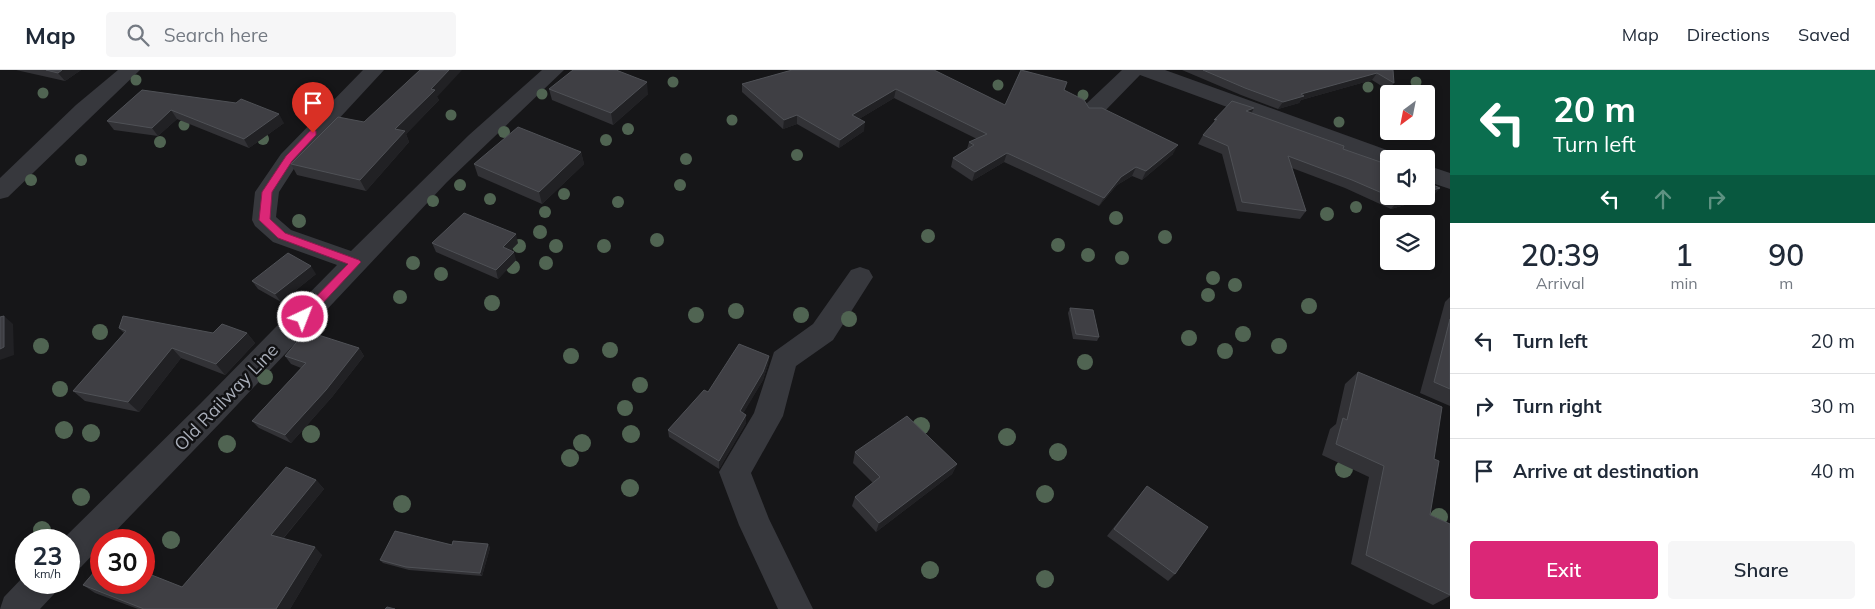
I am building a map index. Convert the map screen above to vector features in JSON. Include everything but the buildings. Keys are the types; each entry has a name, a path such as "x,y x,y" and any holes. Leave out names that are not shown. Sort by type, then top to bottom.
{"street":[{"path":"0,191 84,110 130,70"},
{"path":"355,262 282,236 264,220 267,192 289,158 374,70"},
{"name":"Old Railway Line","path":"80,545 238,386 355,262 523,96 554,70"},
{"path":"1093,110 1133,70"},
{"path":"1146,70 1380,155"},
{"path":"1435,175 1450,181"},
{"path":"796,609 755,524 735,472 768,416 784,360 823,332 860,277"},
{"path":"16,609 30,594"}],"route":[{"path":"303,317 355,262 282,236 264,220 267,192 289,158 313,133"}]}
